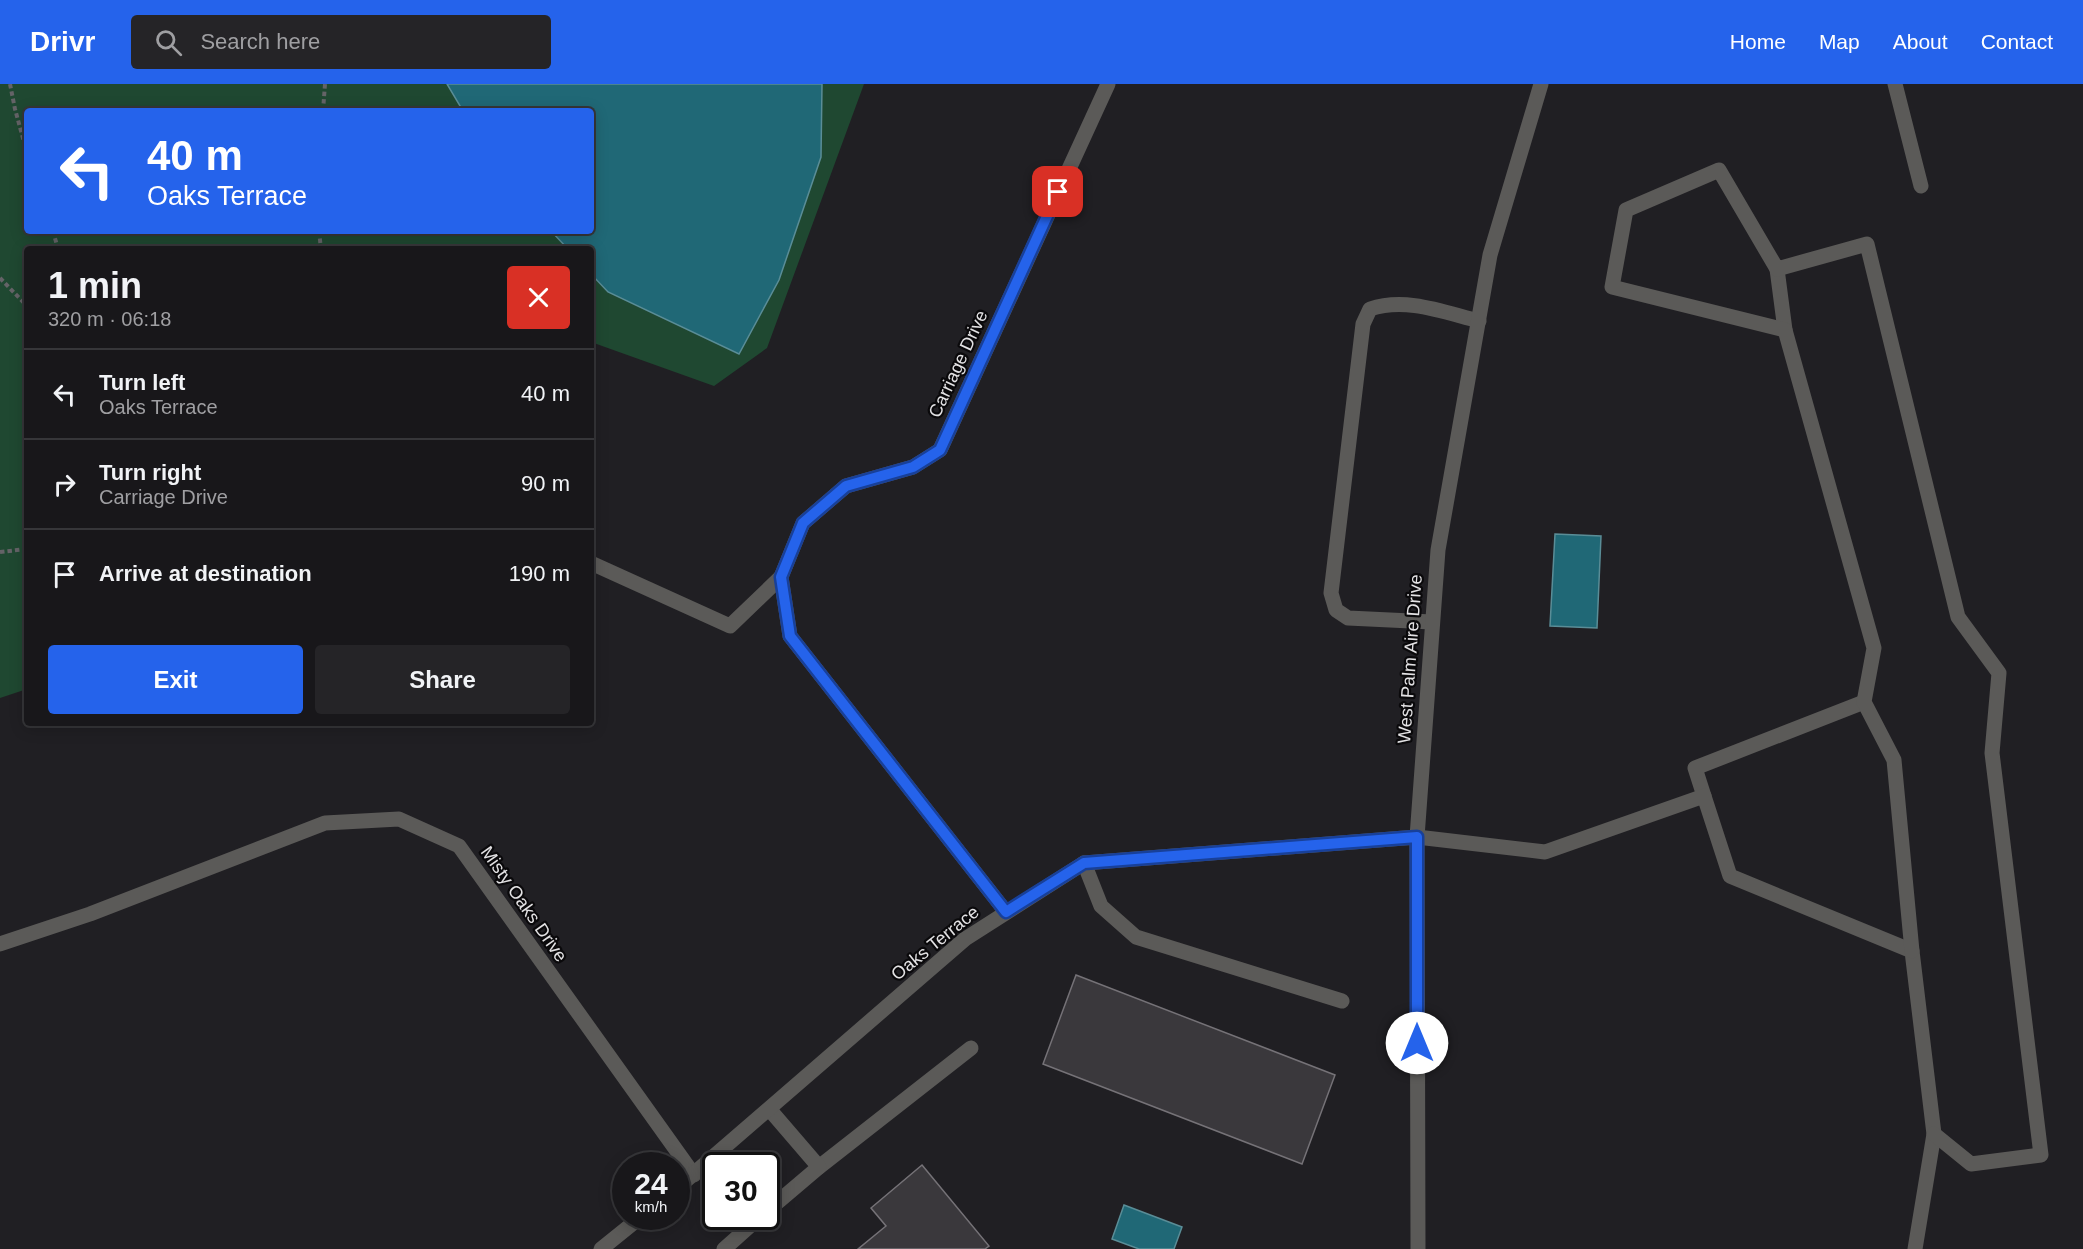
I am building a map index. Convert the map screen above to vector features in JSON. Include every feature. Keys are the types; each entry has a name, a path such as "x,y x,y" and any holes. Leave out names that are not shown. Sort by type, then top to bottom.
{"street":[{"name":"Carriage Drive","path":"781,577 803,523 846,486 913,467 940,450 1108,84"},
{"name":"West Palm Aire Drive","path":"1418,1249 1417,837 1438,550 1490,255 1541,84"},
{"path":"1895,84 1921,186"},
{"path":"1785,330 1612,287 1626,210 1719,170 1777,269 1785,330 1874,648 1864,702 1894,760 1912,951 1934,1134 1915,1249"},
{"path":"1777,269 1867,244 1958,617 1999,673 1992,753 2041,1155 1971,1164 1934,1134"},
{"path":"1432,622 1348,618 1336,610 1331,592 1363,324 1370,309 1383,304 1407,303 1479,321"},
{"path":"594,563 730,626 781,577"},
{"path":"781,577 790,636 1006,912"},
{"path":"1864,702 1695,768 1730,876 1912,951"},
{"name":"Oaks Terrace","path":"690,1178 965,939 1084,863 1417,837 1545,852 1704,796"},
{"name":"Misty Oaks Drive","path":"0,944 90,914 325,823 399,819 459,846 694,1175"},
{"path":"1084,863 1101,906 1136,937 1342,1001"},
{"path":"780,1200 971,1048"},
{"path":"770,1110 819,1167"},
{"path":"601,1249 625,1230"},
{"path":"724,1249 745,1230"}],"path":[{"path":"10,84 24,142"},
{"path":"323,108 325,84"},
{"path":"0,278 24,303"},
{"path":"0,552 24,549"}],"green space":[{"path":"0,84 864,84 767,348 714,386 594,343 594,246 24,246 24,690 0,698"}],"water":[{"path":"447,84 822,84 821,157 779,280 739,354 608,292 594,277 594,246 565,246 554,234 594,234 594,108 461,108"},
{"path":"1555,534 1601,536 1597,628 1550,626"},
{"path":"1124,1205 1182,1227 1174,1249 1139,1249 1112,1239"}],"building":[{"path":"1076,975 1335,1075 1302,1164 1043,1064"},
{"path":"922,1165 989,1246 985,1249 858,1249 886,1226 871,1208"}],"route":[{"path":"1058,192 940,450 913,467 846,486 803,523 781,577 790,636 1006,912 1084,863 1417,837 1417,1043"}]}
